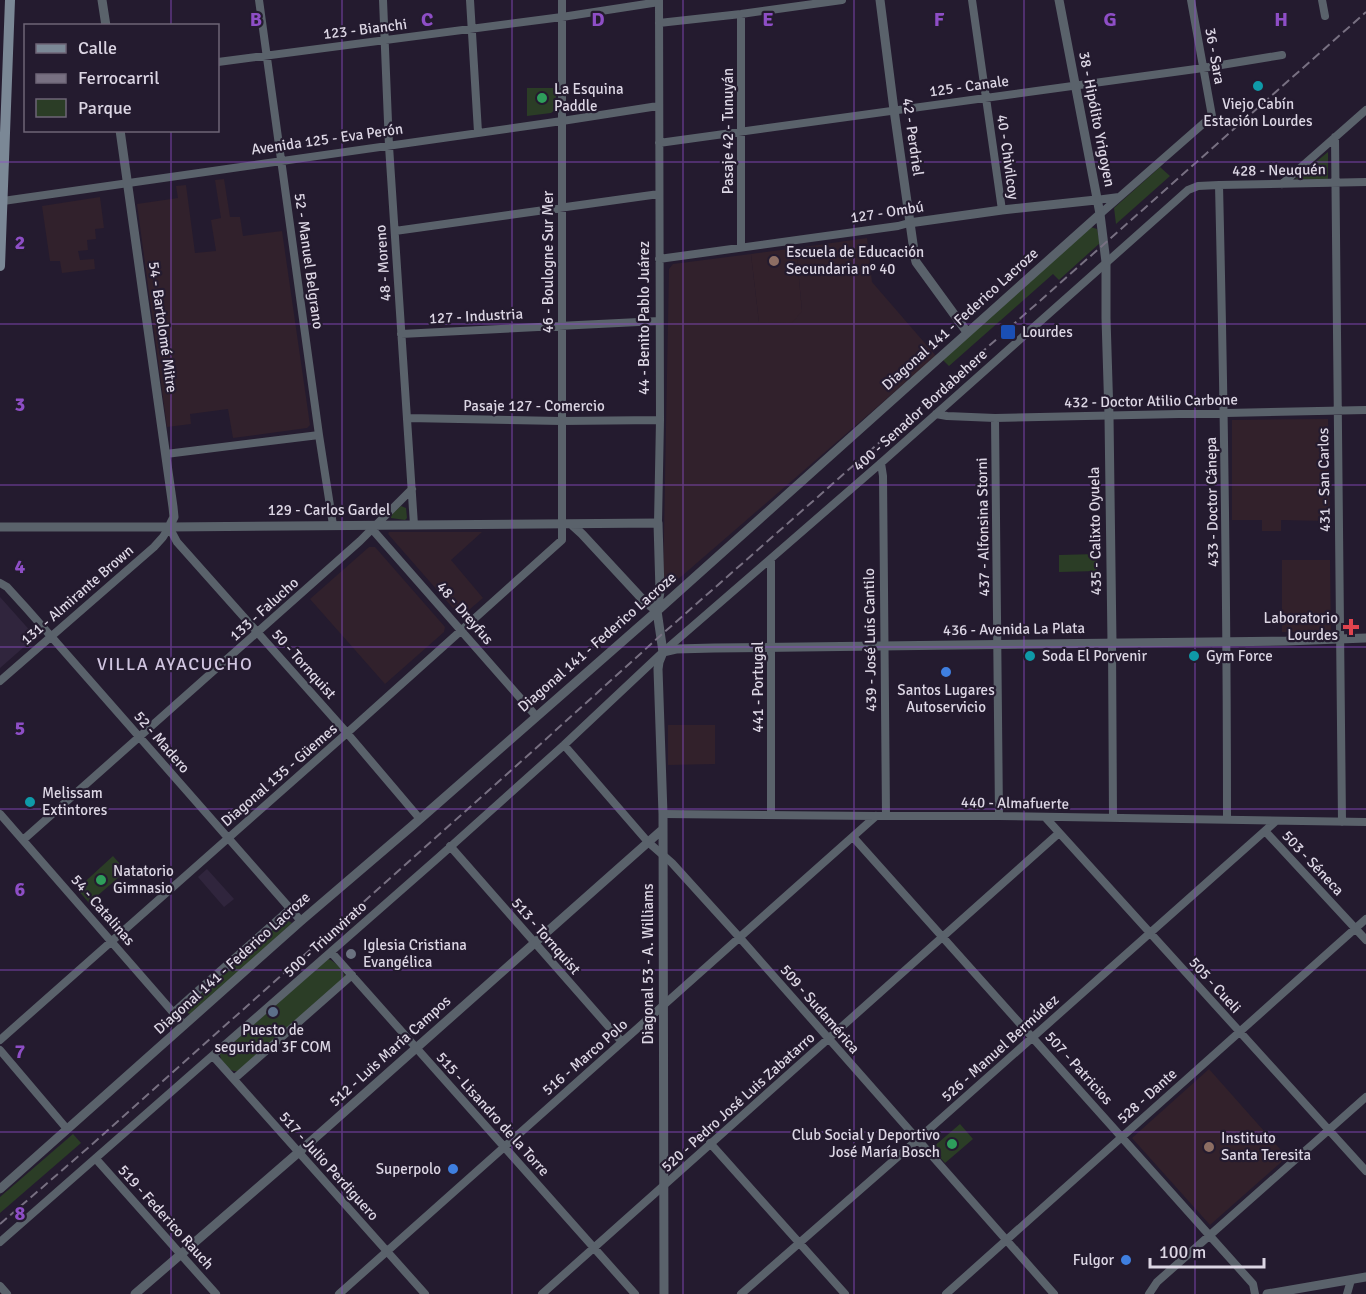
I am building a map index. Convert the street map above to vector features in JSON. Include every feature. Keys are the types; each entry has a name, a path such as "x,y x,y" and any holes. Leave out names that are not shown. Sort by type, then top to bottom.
{"main road":[{"path":"0,266 10,0"}],"street":[{"path":"102,0 106,24"},
{"name":"52 - Manuel Belgrano","path":"259,0 333,525"},
{"name":"48 - Moreno","path":"382,0 389,146 414,525"},
{"path":"470,0 478,132"},
{"name":"46 - Boulogne Sur Mer","path":"562,0 561,421 566,524"},
{"path":"659,23 741,14 802,2 842,0"},
{"name":"42 - Perdriel","path":"880,0 916,262 967,332"},
{"name":"40 - Chivilcoy","path":"972,0 1002,210"},
{"name":"38 - Hipólito Yrigoyen","path":"1059,0 1104,244"},
{"name":"36 - Sara","path":"1191,0 1212,116"},
{"path":"1322,0 1325,16"},
{"name":"123 - Bianchi","path":"219,62 562,17 659,1"},
{"name":"44 - Benito Pablo Juárez","path":"659,1 660,420 658,523 660,591 657,611 660,636"},
{"name":"Pasaje 42 - Tunuyán","path":"741,14 741,247"},
{"name":"125 - Canale","path":"659,143 741,130 1203,69 1282,55"},
{"name":"Avenida 125 - Eva Perón","path":"1,201 658,106"},
{"path":"1281,184 1366,110"},
{"name":"Diagonal 141 - Federico Lacroze","path":"0,1189 301,921 657,611 967,332 1212,116"},
{"name":"54 - Bartolomé Mitre","path":"120,132 174,517 169,527"},
{"name":"431 - San Carlos","path":"1335,137 1342,822"},
{"name":"428 - Neuquén","path":"1192,187 1366,182"},
{"name":"433 - Doctor Cánepa","path":"1219,185 1227,642 1227,819"},
{"name":"400 - Senador Bordabehere","path":"663,652 881,463 1192,187"},
{"path":"395,231 659,194"},
{"name":"127 - Ombú","path":"659,259 1002,210 1120,196"},
{"name":"435 - Calixto Oyuela","path":"1104,244 1109,416 1113,818"},
{"name":"127 - Industria","path":"401,334 659,321"},
{"name":"432 - Doctor Atilio Carbone","path":"936,414 995,418 1366,410"},
{"name":"Pasaje 127 - Comercio","path":"408,418 660,420"},
{"name":"437 - Alfonsina Storni","path":"995,418 999,816"},
{"path":"166,454 319,435"},
{"name":"439 - José Luis Cantilo","path":"881,463 886,816"},
{"name":"133 - Falucho","path":"23,840 375,527 411,489"},
{"name":"129 - Carlos Gardel","path":"0,526 333,525 375,527 658,523"},
{"path":"566,524 582,534 645,602 657,611"},
{"name":"Diagonal 135 - Güemes","path":"0,1040 558,545 563,537 566,524"},
{"name":"50 - Tornquist","path":"169,527 177,542 347,733 420,819"},
{"name":"131 - Almirante Brown","path":"0,681 154,547 169,527"},
{"name":"48 - Dreyfus","path":"375,527 536,716"},
{"name":"441 - Portugal","path":"771,559 771,815"},
{"name":"52 - Madero","path":"0,583 7,587 51,636 301,921"},
{"name":"Diagonal 53 - A. Williams","path":"660,636 663,652 658,669 663,813 664,1294"},
{"name":"436 - Avenida La Plata","path":"663,652 676,649 771,647 1227,642 1366,638"},
{"name":"500 - Triunvirato","path":"0,1242 564,745 663,652"},
{"name":"509 - Sudamérica","path":"564,745 648,842 672,862 740,938 1054,1294"},
{"name":"440 - Almafuerte","path":"663,813 1366,822"},
{"name":"54 - Catalinas","path":"0,814 184,1025"},
{"name":"516 - Marco Polo","path":"339,1294 876,816"},
{"name":"505 - Cueli","path":"1045,817 1366,1172"},
{"name":"526 - Manuel Bermúdez","path":"741,1294 1276,821"},
{"name":"512 - Luis María Campos","path":"135,1294 299,1152 663,829"},
{"name":"503 - Séneca","path":"1265,831 1366,940"},
{"name":"520 - Pedro José Luis Zabatarro","path":"542,1294 1059,833"},
{"name":"507 - Patricios","path":"853,837 1210,1236 1252,1284 1255,1294"},
{"name":"513 - Tornquist","path":"450,846 622,1042"},
{"name":"Diagonal 141 - Federico Lacroze","path":"174,1012 290,909"},
{"name":"528 - Dante","path":"946,1294 1366,919"},
{"name":"515 - Lisandro de la Torre","path":"331,952 635,1294"},
{"path":"234,1079 352,975"},
{"path":"0,1050 67,1129"},
{"name":"517 - Julio Perdiguero","path":"213,1056 425,1294"},
{"path":"1149,1294 1157,1282 1366,1097"},
{"path":"710,1143 845,1294"},
{"name":"519 - Federico Rauch","path":"96,1159 216,1294"},
{"path":"1267,1294 1366,1277"},
{"path":"1347,1294 1351,1280"},
{"path":"0,1286 7,1294"}],"shaded area":[{"path":"224,179 230,217 240,217 243,236 282,231 310,425 307,428 233,438 228,409 190,414 191,424 167,427 137,204 178,198 176,186 186,185 195,253 216,251 211,220 221,218 215,180"},
{"path":"100,197 104,228 95,229 96,239 87,240 88,250 78,251 80,260 94,259 95,269 62,273 60,261 50,261 42,206"},
{"path":"867,238 872,282 936,356 668,588 663,587 669,269 673,264 751,254 759,322 802,311 796,248"},
{"path":"796,248 802,311 792,323 759,322 751,254"},
{"path":"1328,419 1330,521 1281,520 1281,531 1262,531 1262,520 1232,520 1232,420"},
{"path":"389,532 482,532 451,560 483,598 463,615 459,615 388,534"},
{"path":"369,547 375,547 445,627 444,632 385,684 310,599"},
{"path":"1282,560 1330,560 1331,632 1282,632"},
{"path":"0,597 33,634 33,639 0,668"},
{"path":"668,725 715,725 715,764 668,765"},
{"path":"207,869 234,899 224,907 198,877"},
{"name":"Instituto Santa Teresita","path":"1209,1069 1287,1157 1210,1225 1132,1138"}],"green space":[{"name":"La Esquina Paddle","path":"527,88 556,88 556,109 551,113 527,116"},
{"path":"1328,152 1328,179 1295,179"},
{"path":"1160,167 1170,176 1116,224 1114,208"},
{"path":"1091,227 1097,229 1100,243 1059,280 1053,274 949,366 943,360"},
{"path":"401,506 406,508 407,518 405,520 391,518 391,515"},
{"path":"1097,554 1097,571 1059,572 1059,555"},
{"name":"Natatorio Gimnasio","path":"113,856 126,871 89,903 77,889"},
{"path":"285,919 292,923 192,1015 188,1013 186,1007"},
{"path":"328,959 341,969 344,978 238,1071 226,1066 220,1054"},
{"name":"Club Social y Deportivo José María Bosch","path":"960,1124 973,1139 945,1163 932,1148"},
{"path":"73,1134 81,1143 0,1213 0,1197"}],"railway":[{"path":"0,1224 660,636 1366,12"}],"place":[{"name":"Viejo Cabín Estación Lourdes","path":"1258,86"},
{"name":"La Esquina Paddle","path":"542,98"},
{"name":"Escuela de Educación Secundaria nº 40","path":"774,261"},
{"name":"Lourdes","path":"1008,332"},
{"name":"Laboratorio Lourdes","path":"1351,627"},
{"name":"Soda El Porvenir","path":"1030,656"},
{"name":"Gym Force","path":"1194,656"},
{"name":"Santos Lugares Autoservicio","path":"946,672"},
{"name":"Melissam Extintores","path":"30,802"},
{"name":"Natatorio Gimnasio","path":"101,880"},
{"name":"Iglesia Cristiana Evangélica","path":"351,954"},
{"name":"Puesto de seguridad 3F COM","path":"273,1012"},
{"name":"Club Social y Deportivo José María Bosch","path":"952,1144"},
{"name":"Instituto Santa Teresita","path":"1209,1147"},
{"name":"Superpolo","path":"453,1169"},
{"name":"Fulgor","path":"1126,1260"}],"district":[{"name":"VILLA AYACUCHO","path":"175,664"}]}
